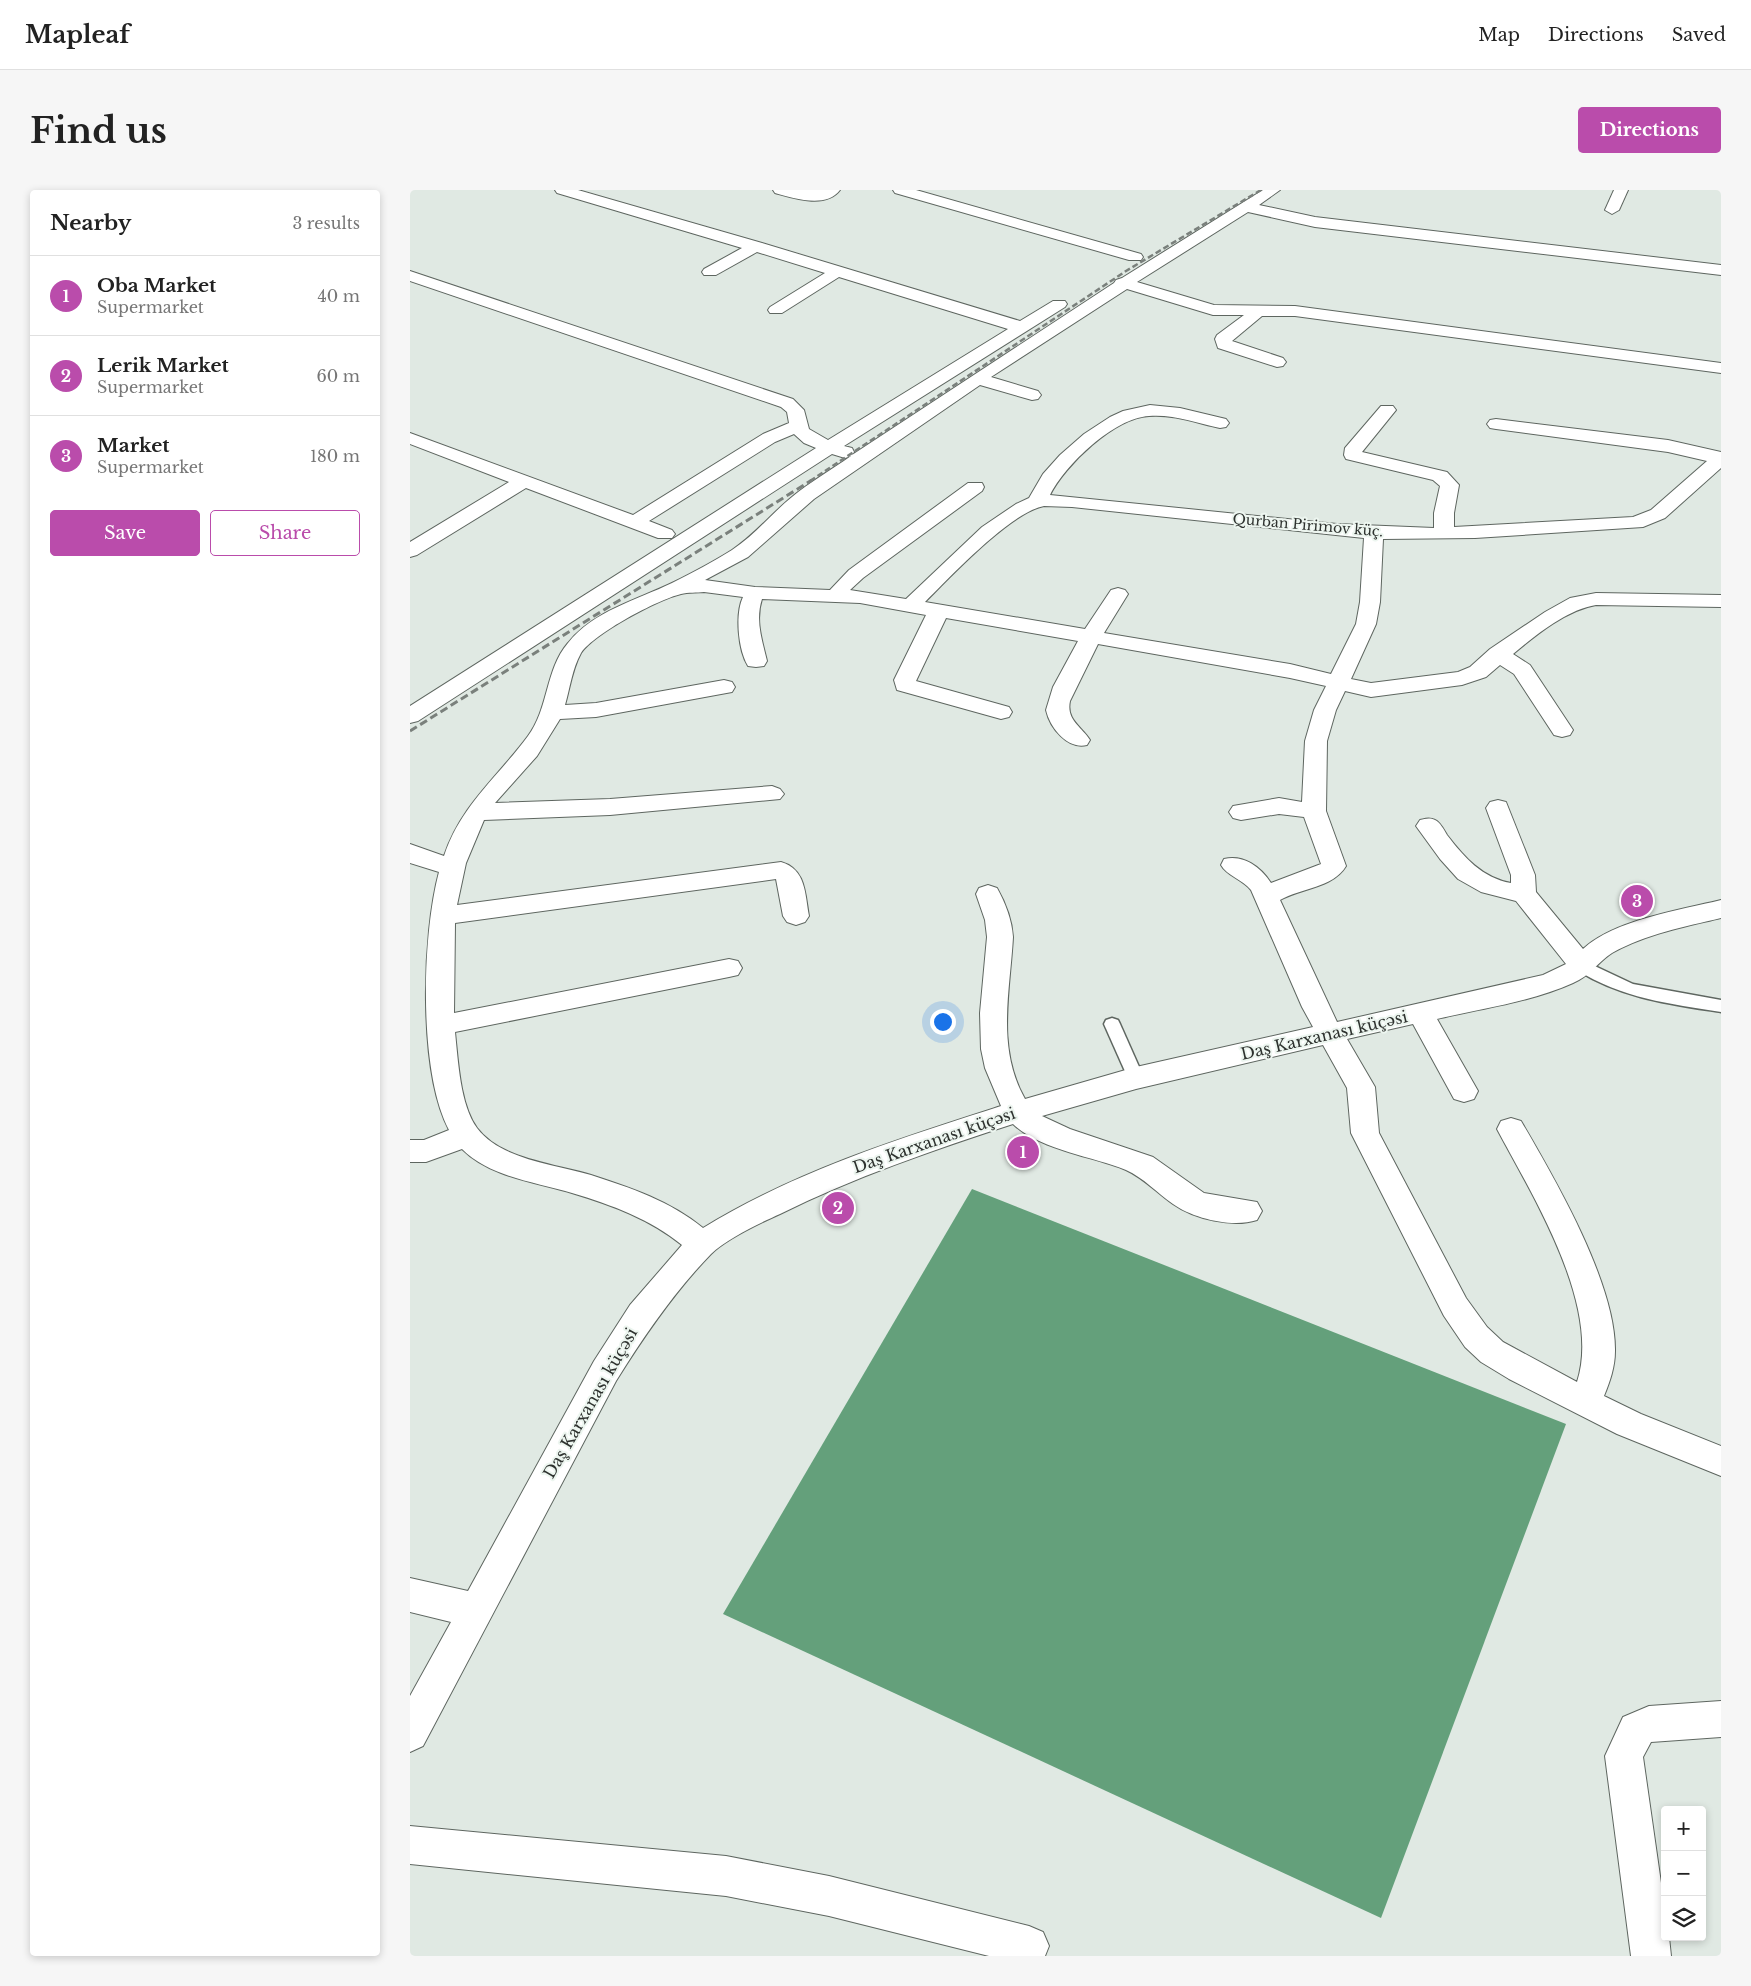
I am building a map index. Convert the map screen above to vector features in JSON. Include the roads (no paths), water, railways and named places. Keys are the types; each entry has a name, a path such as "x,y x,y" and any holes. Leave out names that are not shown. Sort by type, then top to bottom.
{"street":[{"path":"562,190 757,246 1020,328"},
{"path":"780,190 813,197 820,197 833,190"},
{"path":"900,190 1136,257"},
{"path":"410,716 796,471 830,447 1136,257 1246,198 1272,190"},
{"path":"1612,210 1621,190"},
{"path":"1246,198 1314,222 1721,270"},
{"path":"702,1244 676,1223 648,1208 504,1161 480,1148 466,1135 453,1111 446,1085 442,1025 443,916 452,867 477,812 526,755 544,730 552,713 569,655 578,643 605,624 658,596 679,588 743,552 801,499 1246,198"},
{"path":"710,272 757,246"},
{"path":"776,310 838,271"},
{"path":"410,276 787,403 799,415 798,426 804,434 830,447 861,457"},
{"path":"1122,283 1199,308 1226,312 1254,310 1295,311 1721,368"},
{"path":"1254,310 1254,316 1223,339 1224,344 1277,362"},
{"path":"978,379 1032,394"},
{"path":"1387,410 1352,452 1353,455 1440,476 1447,481 1450,485 1444,513 1444,532"},
{"path":"1037,502 1050,478 1066,460 1099,432 1129,415 1140,411 1155,411 1220,423"},
{"path":"1496,424 1668,446 1721,459"},
{"path":"635,522 768,438 798,426"},
{"path":"410,438 665,534"},
{"name":"Qurban Pirimov küç.","path":"911,605 984,536 1022,508 1037,502 1057,501 1129,507 1374,532 1444,532 1636,523 1658,514 1721,459"},
{"path":"410,551 524,481"},
{"path":"836,595 844,584 856,574 974,487"},
{"path":"1266,897 1283,886 1327,873 1334,866 1314,811 1316,741 1325,710 1366,624 1370,602 1374,532"},
{"path":"679,588 711,586 755,593 836,595 911,605 1290,671 1372,690 1442,682 1478,672 1498,654 1552,616 1577,602 1596,599 1721,601"},
{"path":"755,593 748,605 747,616 756,661"},
{"path":"1079,740 1059,717 1058,700 1092,636 1118,594"},
{"path":"939,610 905,680 905,685 1001,712"},
{"path":"1498,654 1522,670 1562,730"},
{"path":"552,713 596,710 724,687"},
{"path":"477,812 610,807 772,794"},
{"path":"1240,812 1279,806 1314,811"},
{"path":"1498,808 1523,875 1524,894 1582,966"},
{"path":"1428,826 1456,863 1472,878 1497,891 1524,894"},
{"path":"410,852 420,858 452,867"},
{"path":"1233,865 1248,871 1260,884 1315,1007 1361,1086 1364,1098 1362,1118 1365,1133 1455,1307 1476,1337 1492,1352 1520,1369 1659,1437 1721,1461"},
{"path":"443,916 781,870 789,876 796,916"},
{"path":"988,894 999,922 1000,936 992,1013 992,1039 996,1067 1016,1112 1036,1126 1138,1163 1162,1178 1183,1196 1214,1208 1247,1211"},
{"name":"Daş Karxanası küçəsi","path":"410,1733 604,1371 641,1314 702,1244 748,1216 814,1184 895,1152 1016,1112 1136,1078 1548,983 1582,966 1590,956 1622,938 1662,924 1721,909"},
{"path":"442,1025 730,968"},
{"path":"1420,1014 1464,1091"},
{"path":"1511,1129 1553,1202 1575,1256 1595,1315 1600,1344 1597,1372 1586,1402"},
{"path":"410,1151 426,1151 466,1135"},
{"path":"410,1595 475,1610"},
{"path":"1651,1956 1624,1756 1636,1730 1649,1724 1721,1719"},
{"path":"410,1845 726,1876 829,1896 1030,1946"}],"lane":[{"path":"1582,966 1598,978 1620,987 1721,1006"},
{"path":"1112,1024 1136,1078"}],"railway":[{"path":"810,481 1126,271 1261,190"},
{"path":"410,731 812,480"}],"place":[{"name":"Market","path":"1637,901"},
{"name":"Oba Market","path":"1023,1152"},
{"name":"Lerik Market","path":"838,1208"}]}
